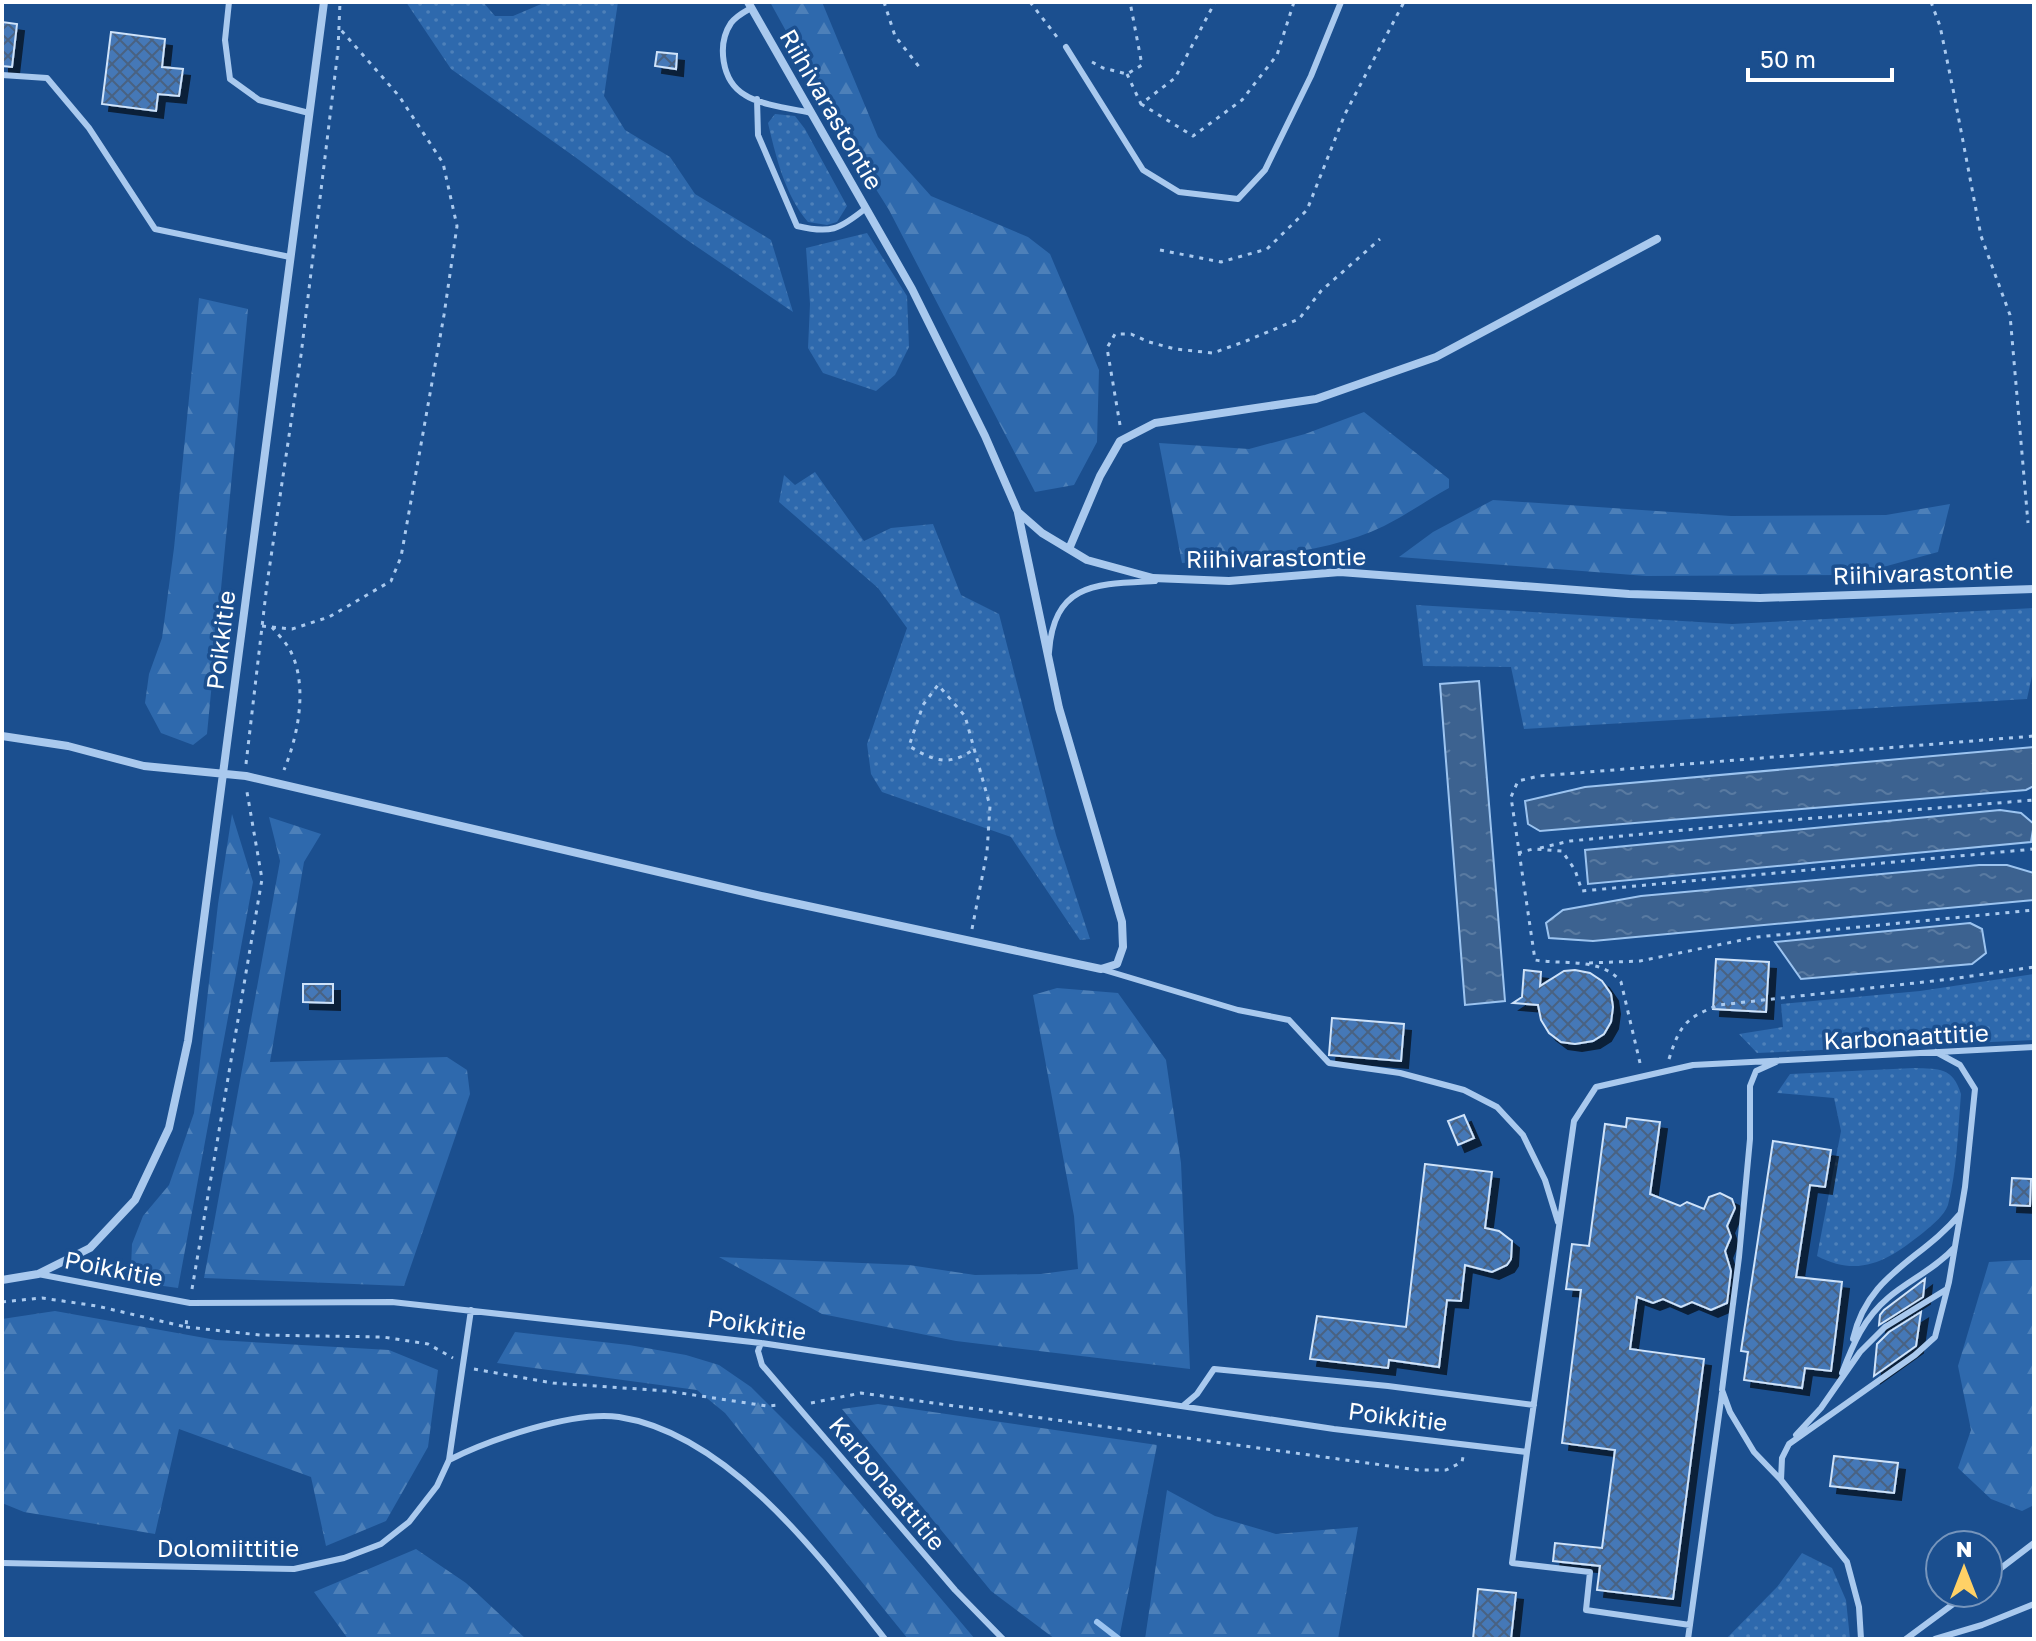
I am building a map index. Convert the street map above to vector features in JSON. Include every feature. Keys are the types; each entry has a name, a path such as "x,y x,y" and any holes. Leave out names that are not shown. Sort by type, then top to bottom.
{"street":[{"name":"Poikkitie","path":"38,1274 90,1248 135,1200 169,1128 188,1041 323,5"},
{"name":"Riihivarastontie","path":"750,5 912,289 985,436 1018,512 1042,533 1087,560 1153,578 1229,581 1340,572 1629,594 1760,598 2034,589"},
{"path":"1069,549 1100,476 1120,441 1155,423 1316,399 1436,357 1657,239"},
{"path":"2,736 68,746 144,766 246,776 766,897 1101,969 1117,964 1123,947 1122,922 1059,708 1018,512"},
{"path":"2,1280 38,1274"}],"lane":[{"path":"229,2 225,40 230,79 259,100 309,113"},
{"path":"1066,47 1143,170 1179,192 1238,199 1265,170 1311,76 1341,2"},
{"path":"750,5 733,19 724,37 724,64 732,81 744,95 812,113"},
{"path":"2,75 47,78 89,128 155,229 290,257"},
{"path":"757,99 758,135 797,226 832,230 849,222 866,208"},
{"path":"1048,661 1051,632 1060,606 1084,589 1183,579"},
{"path":"1101,969 1238,1010 1289,1020 1329,1063 1400,1073 1464,1090 1497,1107 1523,1135 1545,1180 1559,1225"},
{"name":"Karbonaattitie","path":"1690,1625 1586,1610 1590,1572 1512,1563 1574,1121 1596,1087 1693,1065 2034,1047"},
{"path":"1789,1444 1915,1355 1935,1337 1961,1213 1975,1089 1960,1065 1936,1052"},
{"path":"1688,1639 1741,1242 1750,1139 1750,1086 1756,1071 1780,1061"},
{"path":"1840,1381 1858,1318 1880,1284 1945,1233 1961,1213"},
{"path":"1852,1347 1868,1318 1889,1297 1942,1262 1955,1247"},
{"name":"Poikkitie","path":"38,1274 190,1303 392,1302 761,1343 1334,1429 1527,1452"},
{"path":"1781,1480 1782,1458 1789,1444 1821,1408 1860,1352 1885,1327 1947,1289"},
{"name":"Dolomiittitie","path":"2,1563 294,1569 344,1558 381,1544 409,1522 437,1486 449,1460 471,1310"},
{"name":"Karbonaattitie","path":"761,1343 758,1351 762,1365 955,1590 1003,1639"},
{"path":"1184,1405 1197,1394 1214,1369 1388,1386 1534,1405"},
{"path":"1722,1390 1730,1412 1754,1452 1781,1480 1847,1562 1859,1607 1861,1639"},
{"path":"449,1460 566,1418 618,1417 676,1434 732,1472 782,1516 885,1639"},
{"path":"2004,1566 2034,1543"},
{"path":"1935,1639 1982,1625 2034,1604"},
{"path":"1906,1639 1946,1609"}],"path":[{"path":"186,1327 262,879 246,776 246,751 301,355 340,2"},
{"path":"884,2 895,36 920,68"},
{"path":"1030,2 1066,47"},
{"path":"1091,61 1103,68 1127,74 1142,65 1130,2"},
{"path":"1141,104 1175,78 1215,2"},
{"path":"1127,74 1141,104 1193,136 1242,100 1277,55 1294,2"},
{"path":"1160,250 1221,262 1267,249 1307,210 1345,114 1404,2"},
{"path":"1931,2 1940,26 1952,80 1981,236 2010,315 2028,523"},
{"path":"243,625 292,629 329,617 391,581 404,542 457,226 443,163 399,96 339,28 323,5"},
{"path":"1120,441 1119,415 1107,348 1115,334 1131,334 1175,349 1213,353 1299,319 1321,291 1380,239"},
{"path":"272,627 291,653 300,688 295,737 278,783"},
{"path":"970,940 987,852 990,806 965,716 938,685 923,705 909,746 932,760 960,760 974,749"},
{"path":"2034,736 1539,776 1518,781 1511,797 1535,960 1553,963 1640,961 1757,937 2034,910"},
{"path":"1518,853 1570,841 2034,800"},
{"path":"1533,849 1562,851 1575,870 1582,891 2034,849"},
{"path":"1585,963 1613,972 1621,982 1644,1076"},
{"path":"1664,1072 1678,1033 1694,1014 1719,1005 2034,967"},
{"path":"2,1302 42,1298 97,1306 186,1327 260,1335 383,1337 428,1344 475,1370 553,1383 667,1391 767,1406 831,1400 861,1393 1418,1470 1446,1470 1462,1462 1465,1444"}],"green space":[{"path":"406,2 483,2 495,16 513,16 546,2 618,2 604,96 625,130 670,157 695,194 771,240 793,312 684,238 451,69"},
{"path":"770,2 822,2 878,137 931,196 1028,237 1050,254 1099,370 1097,442 1074,485 1035,492 889,210 852,151"},
{"path":"775,114 795,116 805,129 847,206 837,222 827,225 808,222 793,200 778,162 768,123"},
{"path":"867,233 907,296 909,347 895,375 876,391 823,373 808,348 810,304 806,248"},
{"path":"199,298 248,309 207,734 193,745 161,733 145,703 149,674 162,638 174,548"},
{"path":"1364,412 1449,479 1449,488 1384,526 1337,543 1259,557 1182,563 1159,443 1249,449 1305,434"},
{"path":"815,472 864,541 891,528 933,524 961,595 999,614 1056,835 1090,939 1080,940 1011,837 882,792 871,774 867,744 907,628 878,588 779,502 784,475 795,485"},
{"path":"1493,500 1731,516 1886,515 1950,504 1938,552 1854,575 1646,576 1399,557 1433,532"},
{"path":"1416,605 1732,624 2034,608 2034,667 2027,699 1524,729 1511,667 1423,666"},
{"path":"232,814 253,882 178,1288 149,1284 131,1267 132,1244 143,1216 169,1185 194,1113 218,904"},
{"path":"269,817 321,834 304,862 270,1062 447,1057 467,1070 470,1094 404,1286 204,1278 280,861"},
{"path":"2034,974 2034,1040 1757,1053 1739,1034 1783,1027 1781,1004 1920,991"},
{"path":"1057,988 1118,993 1166,1060 1181,1163 1190,1369 956,1341 822,1314 719,1257 909,1265 975,1275 1041,1274 1078,1269 1074,1216 1033,995"},
{"path":"1914,1068 1944,1071 1954,1079 1961,1094 1955,1164 1946,1209 1911,1242 1874,1263 1848,1266 1817,1256 1841,1131 1834,1098 1777,1093 1790,1074"},
{"path":"2034,1260 2034,1505 2022,1511 1991,1499 1958,1468 1971,1430 1958,1366 1989,1262"},
{"path":"55,1311 216,1340 389,1350 438,1370 428,1447 386,1521 326,1546 311,1477 179,1429 155,1534 24,1512 2,1503 2,1319"},
{"path":"515,1332 629,1345 686,1355 719,1365 751,1387 823,1459 975,1639 908,1639 725,1413 697,1390 497,1363"},
{"path":"878,1404 1157,1445 1119,1639 1055,1639 991,1591 842,1409"},
{"path":"1167,1490 1215,1516 1276,1534 1358,1527 1338,1639 1145,1639"},
{"path":"416,1549 466,1583 526,1639 348,1639 314,1592"},
{"path":"1802,1553 1832,1568 1846,1600 1850,1639 1726,1639 1777,1587"}],"water":[{"path":"1479,681 1505,1001 1465,1005 1440,684"},
{"path":"2034,747 2034,786 2026,790 1540,831 1528,824 1525,801 1585,787"},
{"path":"2000,810 2021,813 2034,824 2031,842 1588,884 1585,850"},
{"path":"2007,865 2034,873 2034,900 1593,941 1549,938 1546,923 1563,910 1641,896"},
{"path":"1970,923 1982,929 1986,953 1972,964 1801,979 1775,942"}],"building":[{"path":"2,22 17,24 12,67 2,66"},
{"path":"111,32 165,39 162,67 183,69 179,96 158,94 156,111 102,104"},
{"path":"657,52 677,54 676,69 655,66"},
{"path":"1716,959 1769,962 1766,1012 1713,1009"},
{"path":"1524,970 1541,972 1540,986 1564,971 1575,970 1590,973 1602,981 1611,994 1613,1007 1611,1022 1604,1034 1593,1041 1575,1044 1561,1042 1549,1033 1541,1020 1538,1005 1513,1003 1522,997"},
{"path":"303,984 333,984 333,1003 303,1002"},
{"path":"1332,1018 1404,1024 1401,1061 1329,1055"},
{"path":"1464,1115 1474,1138 1458,1145 1448,1121"},
{"path":"1627,1118 1660,1122 1650,1194 1680,1206 1687,1202 1704,1209 1709,1197 1720,1193 1732,1199 1735,1208 1727,1226 1731,1237 1725,1251 1731,1271 1727,1303 1711,1310 1692,1302 1681,1307 1663,1299 1653,1303 1637,1297 1630,1349 1704,1359 1673,1599 1597,1590 1600,1566 1553,1561 1555,1543 1602,1548 1615,1450 1562,1443 1581,1290 1566,1289 1572,1244 1589,1246 1605,1124 1626,1127"},
{"path":"1773,1141 1831,1150 1825,1187 1810,1185 1796,1277 1842,1282 1831,1371 1805,1368 1802,1388 1744,1380 1748,1352 1741,1351"},
{"path":"1425,1164 1492,1172 1485,1228 1499,1231 1512,1241 1511,1259 1507,1265 1492,1272 1465,1265 1461,1301 1447,1300 1439,1367 1389,1360 1388,1368 1310,1359 1317,1316 1406,1327"},
{"path":"2012,1178 2031,1179 2030,1206 2010,1205"},
{"path":"1925,1279 1923,1297 1879,1325 1884,1310"},
{"path":"1921,1312 1916,1346 1874,1376 1877,1344 1889,1332"},
{"path":"1834,1456 1898,1463 1894,1493 1830,1486"},
{"path":"1478,1589 1516,1593 1511,1639 1473,1639"}],"waterway":[{"path":"1097,1622 1119,1639"}]}
